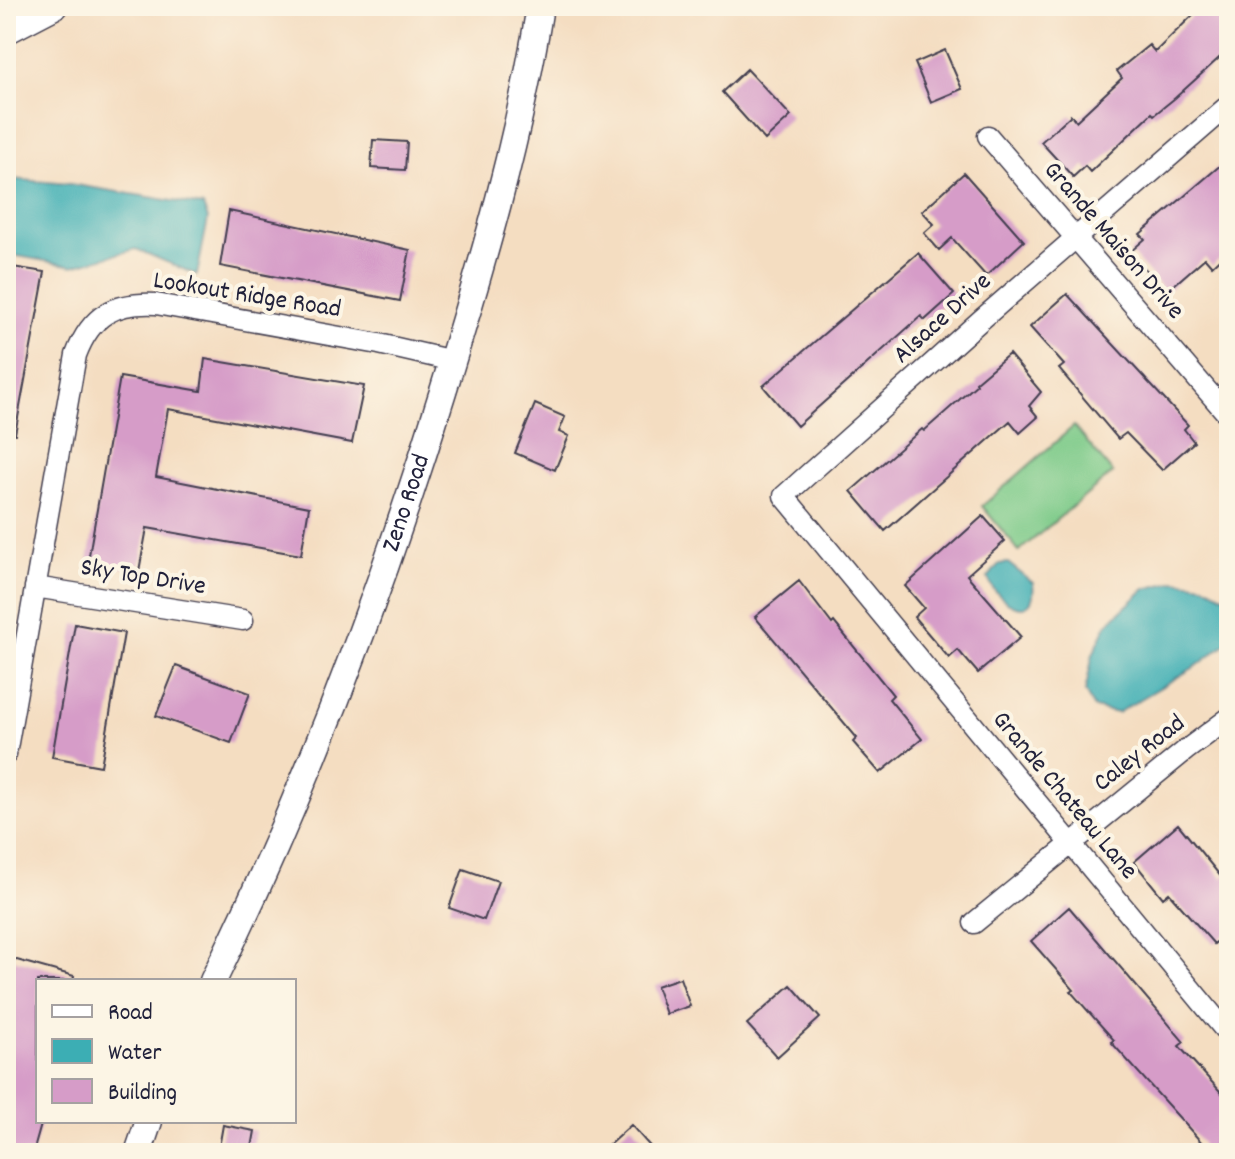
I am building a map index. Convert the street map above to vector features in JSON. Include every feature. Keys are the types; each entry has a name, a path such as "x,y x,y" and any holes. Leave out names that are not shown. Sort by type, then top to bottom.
{"street":[{"path":"6,31 54,6"},
{"name":"Zeno Road","path":"214,979 238,931 329,717 423,456 453,361 520,118 540,6"},
{"name":"Alsace Drive","path":"858,590 784,496 1229,105"},
{"name":"Grande Maison Drive","path":"988,136 1229,416"},
{"name":"Lookout Ridge Road","path":"6,754 76,355 87,331 112,308 127,304 156,304 379,344 453,361"},
{"name":"Sky Top Drive","path":"35,587 243,620"},
{"name":"Grande Chateau Lane","path":"858,590 1229,1035"},
{"name":"Caley Road","path":"974,923 1229,718"},
{"path":"138,1153 148,1123"}],"green space":[{"path":"1074,426 1113,473 1019,551 982,506"}],"water":[{"path":"6,181 70,184 203,206 208,219 197,275 136,249 73,266 6,254"},
{"path":"1008,563 1033,583 1033,596 1029,604 1023,607 1000,596 988,578 999,564"},
{"path":"1176,581 1204,585 1229,598 1229,641 1198,665 1117,713 1094,708 1085,692 1093,654 1107,624 1145,589"}],"building":[{"path":"1202,6 1229,6 1229,49 1175,98 1154,115 1152,113 1090,172 1085,166 1073,177 1041,142 1071,115 1076,121 1122,78 1117,71 1149,45 1155,52"},
{"path":"945,50 962,89 931,102 915,63"},
{"path":"747,69 791,116 765,140 722,92"},
{"path":"373,140 407,142 405,170 371,168"},
{"path":"1229,158 1229,250 1212,266 1205,258 1166,292 1130,252 1145,239 1140,234"},
{"path":"964,173 1024,241 986,276 952,238 939,250 924,233 934,224 922,211"},
{"path":"229,211 410,250 400,301 220,266"},
{"path":"918,253 954,294 925,320 921,316 797,426 763,386"},
{"path":"6,266 45,272 15,434 6,433"},
{"path":"1067,294 1188,425 1184,429 1194,442 1162,470 1126,433 1118,439 1059,369 1064,365 1030,327"},
{"path":"1009,354 1041,392 1029,406 1038,417 1020,433 1010,421 885,531 851,491 922,429 924,431"},
{"path":"205,359 364,386 352,443 168,409 156,477 309,507 301,555 147,528 139,571 88,561 120,377 201,391"},
{"path":"535,404 565,417 559,432 569,436 555,470 515,453"},
{"path":"983,516 1005,541 967,575 1021,637 978,673 958,650 949,658 914,617 924,608 905,586"},
{"path":"799,581 893,695 889,699 922,739 880,773 853,742 857,738 755,617"},
{"path":"75,624 124,633 101,766 52,757"},
{"path":"176,666 250,693 231,743 156,716"},
{"path":"1178,824 1222,878 1229,872 1229,931 1214,944 1169,893 1163,898 1134,862"},
{"path":"463,869 498,881 484,920 449,908"},
{"path":"1069,907 1184,1042 1179,1046 1229,1101 1229,1153 1193,1153 1203,1144 1111,1042 1114,1040 1031,941"},
{"path":"6,957 74,976 73,979 36,979 36,1123 41,1123 33,1153 6,1153"},
{"path":"680,978 690,1006 666,1014 656,986"},
{"path":"791,985 820,1018 777,1057 747,1024"},
{"path":"223,1125 255,1131 251,1153 218,1153"},
{"path":"631,1125 656,1153 600,1153"}]}
